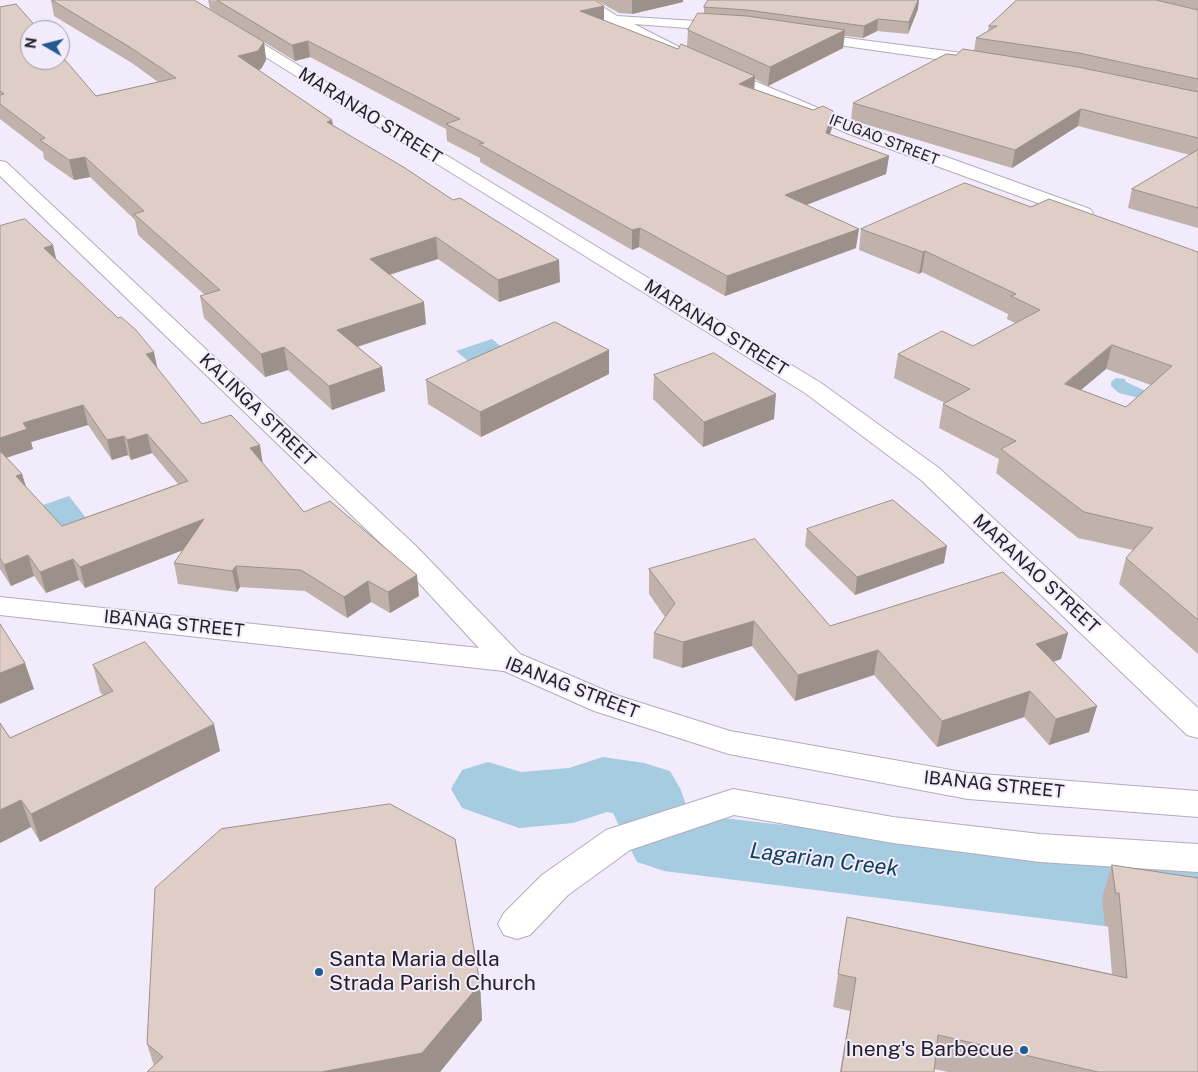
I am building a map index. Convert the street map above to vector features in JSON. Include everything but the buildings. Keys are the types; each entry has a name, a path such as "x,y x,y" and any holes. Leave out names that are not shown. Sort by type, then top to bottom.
{"street":[{"name":"MARANAO STREET","path":"181,0 813,388 930,474 1198,727"},
{"name":"IFUGAO STREET","path":"582,0 610,18 771,96 901,148 1102,219"},
{"path":"610,18 746,28"},
{"path":"795,35 989,62"},
{"name":"KALINGA STREET","path":"0,166 406,552 509,661"},
{"name":"IBANAG STREET","path":"0,606 509,661 605,703 729,742 968,786 1198,804"},
{"path":"517,924 555,885 618,840 733,802 922,834 1040,848 1198,858"}],"water":[{"path":"492,339 504,349 468,361 456,351"},
{"path":"1116,378 1125,379 1126,382 1148,392 1139,398 1119,393 1111,386 1111,382"},
{"path":"69,496 90,523 59,534 40,506"}],"waterway":[{"name":"Lagarian Creek","path":"488,789 519,800 573,795 603,784 644,790 653,819 664,841 1175,903 1198,904"}],"place":[{"name":"Santa Maria della Strada Parish Church","path":"319,972"},
{"name":"Ineng's Barbecue","path":"1024,1050"}]}
